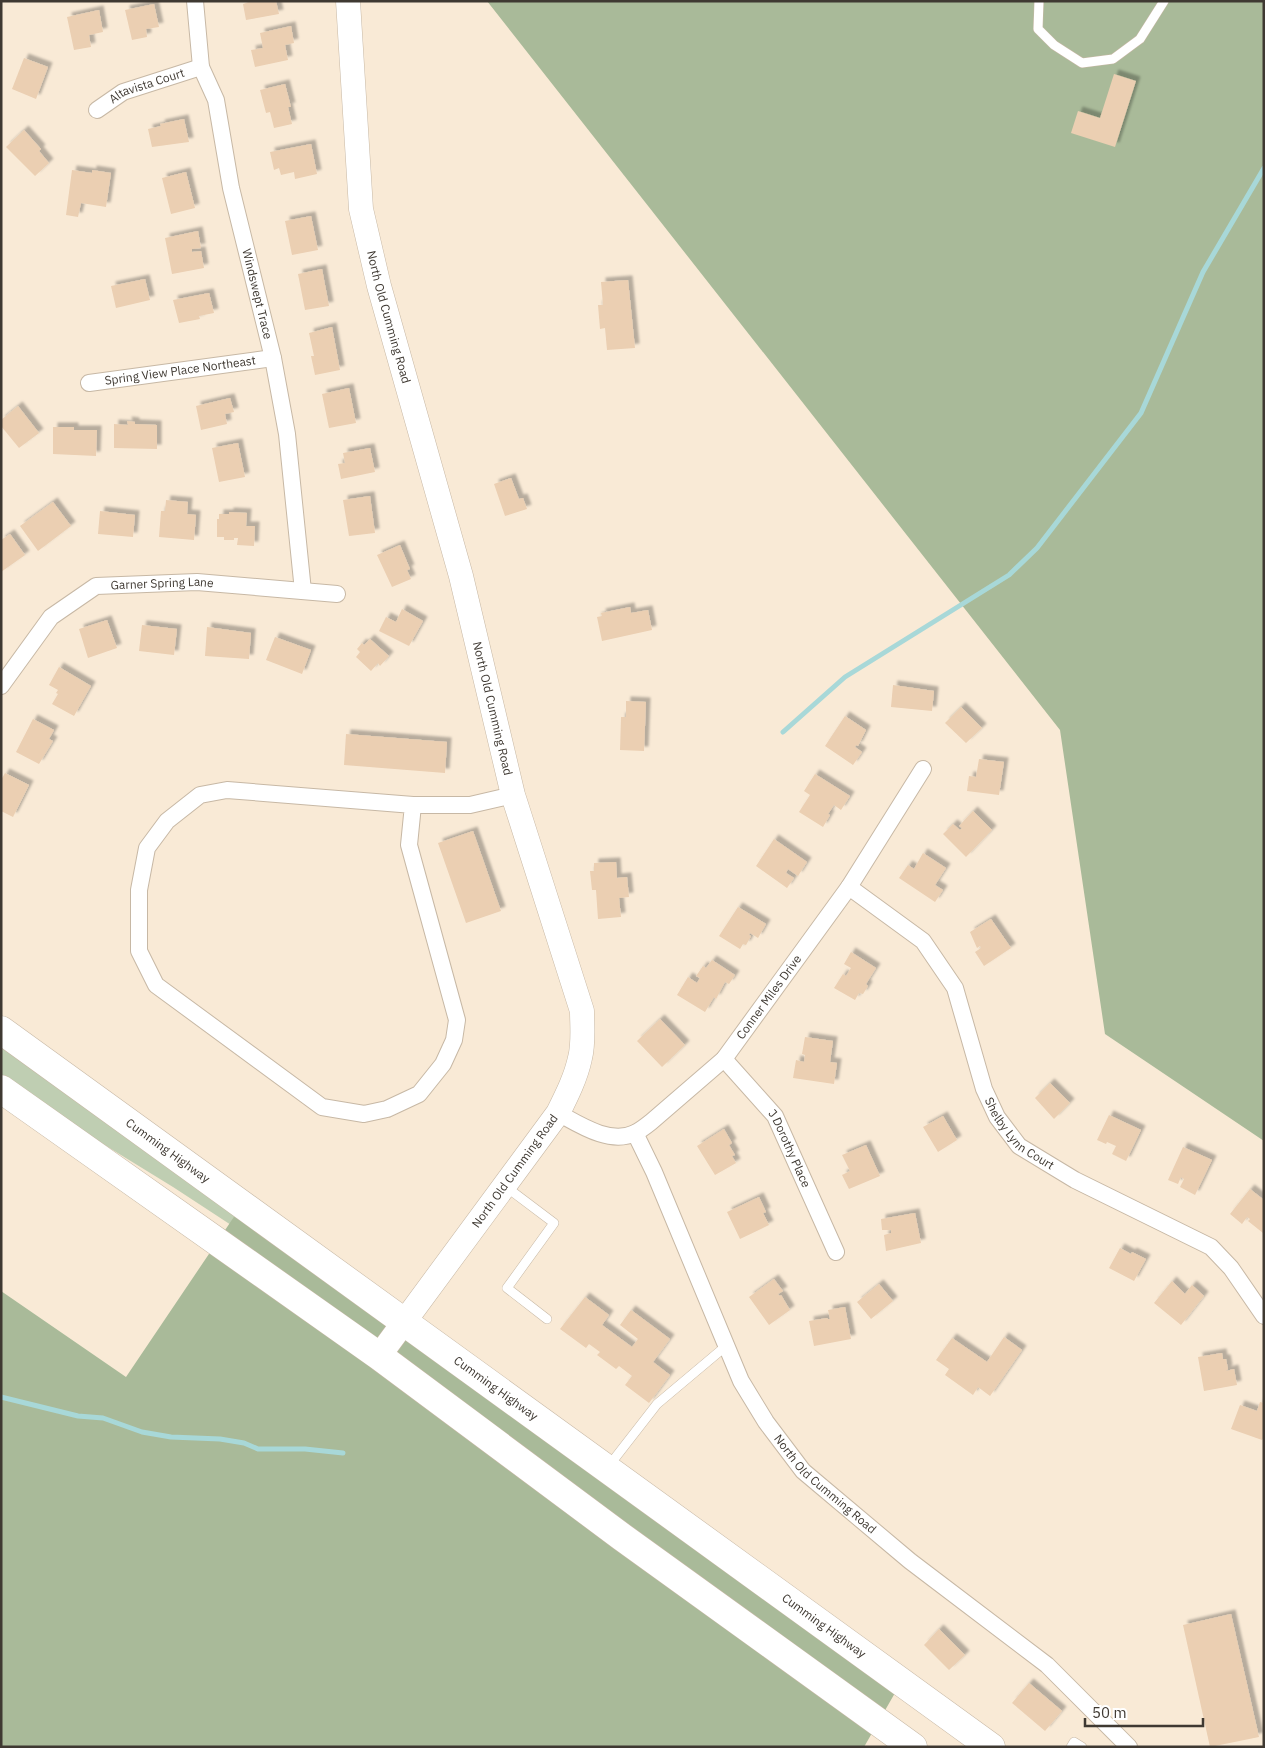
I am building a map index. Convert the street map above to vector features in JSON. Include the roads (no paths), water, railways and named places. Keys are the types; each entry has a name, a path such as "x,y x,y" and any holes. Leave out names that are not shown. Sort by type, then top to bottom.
{"highway":[{"name":"Cumming Highway","path":"1,1030 991,1747"},
{"path":"1,1089 379,1356 614,1531 913,1747"}],"street":[{"name":"Windswept Trace","path":"195,1 201,67 216,100 231,188 273,358 287,434 303,591"},
{"name":"North Old Cumming Road","path":"348,1 361,209 379,286 461,576 513,795 582,1011 580,1058 572,1083 558,1113 379,1356"},
{"name":"Altavista Court","path":"97,110 123,92 201,67"},
{"name":"Spring View Place Northeast","path":"89,383 273,358"},
{"name":"Garner Spring Lane","path":"1,686 51,617 96,586 197,582 337,594"},
{"name":"Conner Miles Drive","path":"635,1133 651,1122 724,1059 848,887 924,769"},
{"path":"413,805 409,845 457,1020 454,1040 443,1064 419,1094 387,1110 364,1114 322,1107 156,985 139,951 139,890 147,848 168,821 200,795 227,790 413,805 470,805 513,795"},
{"name":"Shelby Lynn Court","path":"848,887 923,941 955,988 984,1089 997,1117 1019,1146 1074,1180 1211,1247 1231,1268 1264,1316"},
{"name":"J Dorothy Place","path":"724,1059 775,1116 836,1252"},
{"path":"558,1113 605,1135 622,1136 635,1133"},
{"name":"North Old Cumming Road","path":"635,1133 654,1172 741,1381 766,1422 803,1471 910,1561 1047,1665 1128,1747"}],"lane":[{"path":"1039,1 1038,29 1054,45 1082,63 1113,60 1140,39 1164,1"},
{"path":"505,1186 554,1223 507,1288 547,1319"},
{"path":"606,1469 657,1404 726,1346"},
{"path":"1071,1747 1074,1742 1082,1747"}],"waterway":[{"path":"783,732 845,677 1009,575 1037,548 1141,413 1203,272 1264,168"},
{"path":"1,1397 78,1416 103,1418 142,1432 171,1437 220,1439 244,1443 258,1449 305,1449 343,1453"}]}
